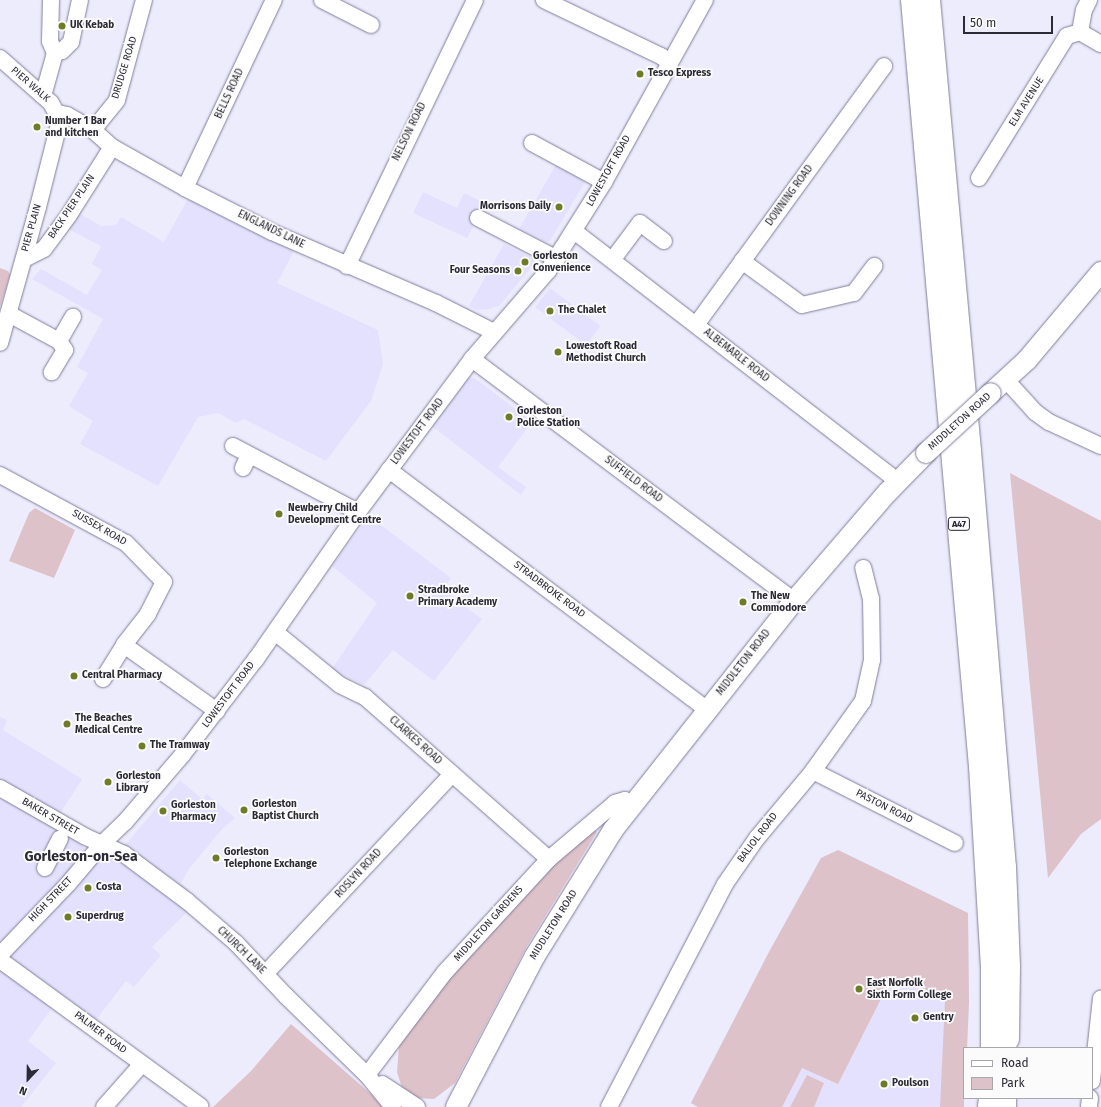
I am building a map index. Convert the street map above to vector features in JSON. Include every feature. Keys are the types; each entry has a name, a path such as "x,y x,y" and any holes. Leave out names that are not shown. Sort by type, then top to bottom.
{"highway":[{"name":"A47","path":"912,0 981,774 992,969 992,1047"},
{"name":"A47","path":"929,0 970,451 1004,867 1009,967 1008,1047"}],"main road":[{"name":"MIDDLETON ROAD","path":"456,1107 534,956 632,804 708,710 746,659 898,480 991,393 1007,381 1049,336 1101,272"}],"street":[{"path":"43,96 55,53 50,42 51,0"},
{"path":"55,53 62,51 71,42 80,0"},
{"name":"DRUDGE ROAD","path":"93,130 117,100 144,0"},
{"name":"BELLS ROAD","path":"185,188 274,0"},
{"path":"322,0 371,25"},
{"name":"NELSON ROAD","path":"347,266 475,0"},
{"path":"544,0 661,56 670,63"},
{"name":"LOWESTOFT ROAD","path":"102,844 125,822 155,788 217,711 275,632 358,512 472,359 557,259 604,182 705,0"},
{"path":"1089,0 1084,10 1080,32 1101,44"},
{"name":"ELM AVENUE","path":"979,178 1067,36 1080,32"},
{"name":"PIER WALK","path":"0,58 43,96 58,113"},
{"name":"DOWNING ROAD","path":"696,325 884,66"},
{"name":"ENGLANDS LANE","path":"58,113 67,114 93,130 112,147 185,188 347,266 436,303 494,332"},
{"name":"PIER PLAIN","path":"0,342 9,314 59,128 58,113"},
{"path":"532,143 604,182"},
{"name":"BACK PIER PLAIN","path":"24,259 44,249 69,215 112,147"},
{"path":"478,218 557,259"},
{"path":"613,259 640,223 664,241"},
{"name":"ALBEMARLE ROAD","path":"574,231 613,259 696,325 898,480"},
{"path":"742,261 802,305 854,293 874,266"},
{"path":"9,314 59,341 65,350 52,372"},
{"path":"59,341 73,317"},
{"name":"SUFFIELD ROAD","path":"472,359 794,601"},
{"path":"1007,381 1035,412 1049,422 1101,446"},
{"path":"233,446 246,461 358,512"},
{"name":"STRADBROKE ROAD","path":"389,470 708,710"},
{"name":"SUSSEX ROAD","path":"0,475 126,543 164,582 148,614 124,645 103,679"},
{"name":"BALIOL ROAD","path":"609,1107 726,884 757,838 813,771 857,712 867,687 872,660 871,599 863,568"},
{"name":"CLARKES ROAD","path":"275,632 340,685 365,697 549,858"},
{"path":"124,645 217,711"},
{"name":"PASTON ROAD","path":"813,771 955,843"},
{"name":"ROSLYN ROAD","path":"266,974 452,774"},
{"name":"BAKER STREET","path":"0,788 102,844"},
{"name":"MIDDLETON GARDENS","path":"367,1075 445,972 549,858 615,803 625,800 632,804"},
{"path":"45,868 60,839"},
{"name":"HIGH STREET","path":"0,955 68,884 102,844"},
{"name":"CHURCH LANE","path":"102,844 124,854 187,901 236,943 367,1075 393,1107"},
{"name":"PALMER ROAD","path":"0,960 200,1106"},
{"path":"1093,1073 1101,998"},
{"path":"104,1107 142,1064"},
{"name":"CHURCH LANE","path":"367,1075 417,1107"}],"shaded area":[{"path":"556,165 583,179 584,184 550,241 545,242 519,229"},
{"path":"423,192 457,208 464,193 485,203 467,238 413,213"},
{"path":"189,197 295,249 277,283 378,330 383,364 371,401 326,461 244,419 236,423 218,413 198,417 158,486 80,444 93,421 69,406 88,373 77,367 103,319 32,279 41,269 87,295 102,270 92,264 101,246 68,229 80,214 101,226 116,225 121,217 164,242"},
{"path":"504,244 534,259 534,264 500,305 490,309 477,310 469,306"},
{"path":"550,288 600,326 586,345 536,307"},
{"path":"468,377 476,379 532,422 498,467 526,487 521,495 432,426"},
{"name":"Stradbroke Primary Academy","path":"369,516 451,578 443,590 482,619 434,681 393,650 364,685 331,670 377,603 332,566"},
{"path":"0,717 7,720 3,730 82,779 54,823 81,843 86,854 98,864 106,858 114,858 180,780 202,799 207,794 235,818 222,829 189,869 181,883 188,889 177,902 187,912 152,947 161,955 134,987 126,981 96,1020 55,1004 28,1041 56,1063 21,1107 0,1107"},
{"name":"East Norfolk Sixth Form College","path":"838,850 968,913 969,1002 967,1047 963,1047 964,1107 698,1107 691,1103 769,952 821,858"}],"green space":[{"path":"0,268 8,271 10,275 0,307"},
{"path":"1010,473 1101,521 1101,819 1081,834 1048,878"},
{"path":"35,508 75,530 54,578 9,561 29,513"},
{"path":"590,827 597,832 527,946 455,1083 434,1099 416,1098 402,1088 397,1072 399,1045 454,970"},
{"name":"East Norfolk Sixth Form College","path":"838,850 968,913 969,1002 967,1047 963,1047 964,1107 940,1107 945,1000 913,983 890,981 838,1084 802,1068 782,1107 698,1107 691,1103 769,952 821,858"},
{"path":"291,1024 384,1107 213,1107 251,1071"},
{"path":"807,1075 824,1083 814,1107 790,1107"}],"place":[{"name":"UK Kebab","path":"62,26"},
{"name":"Tesco Express","path":"640,74"},
{"name":"Number 1 Bar and kitchen","path":"37,127"},
{"name":"Morrisons Daily","path":"559,207"},
{"name":"Gorleston Convenience","path":"525,262"},
{"name":"Four Seasons","path":"518,271"},
{"name":"The Chalet","path":"550,311"},
{"name":"Lowestoft Road Methodist Church","path":"558,352"},
{"name":"Gorleston Police Station","path":"509,417"},
{"name":"Newberry Child Development Centre","path":"279,514"},
{"name":"Stradbroke Primary Academy","path":"410,596"},
{"name":"The New Commodore","path":"743,602"},
{"name":"Central Pharmacy","path":"74,676"},
{"name":"The Beaches Medical Centre","path":"67,724"},
{"name":"The Tramway","path":"142,746"},
{"name":"Gorleston Library","path":"108,782"},
{"name":"Gorleston Baptist Church","path":"244,810"},
{"name":"Gorleston Pharmacy","path":"163,811"},
{"name":"Gorleston Telephone Exchange","path":"216,858"},
{"name":"Costa","path":"88,888"},
{"name":"Superdrug","path":"68,917"},
{"name":"East Norfolk Sixth Form College","path":"859,989"},
{"name":"Gentry","path":"915,1018"},
{"name":"Poulson","path":"884,1084"}],"district":[{"name":"Gorleston-on-Sea","path":"81,857"}]}
